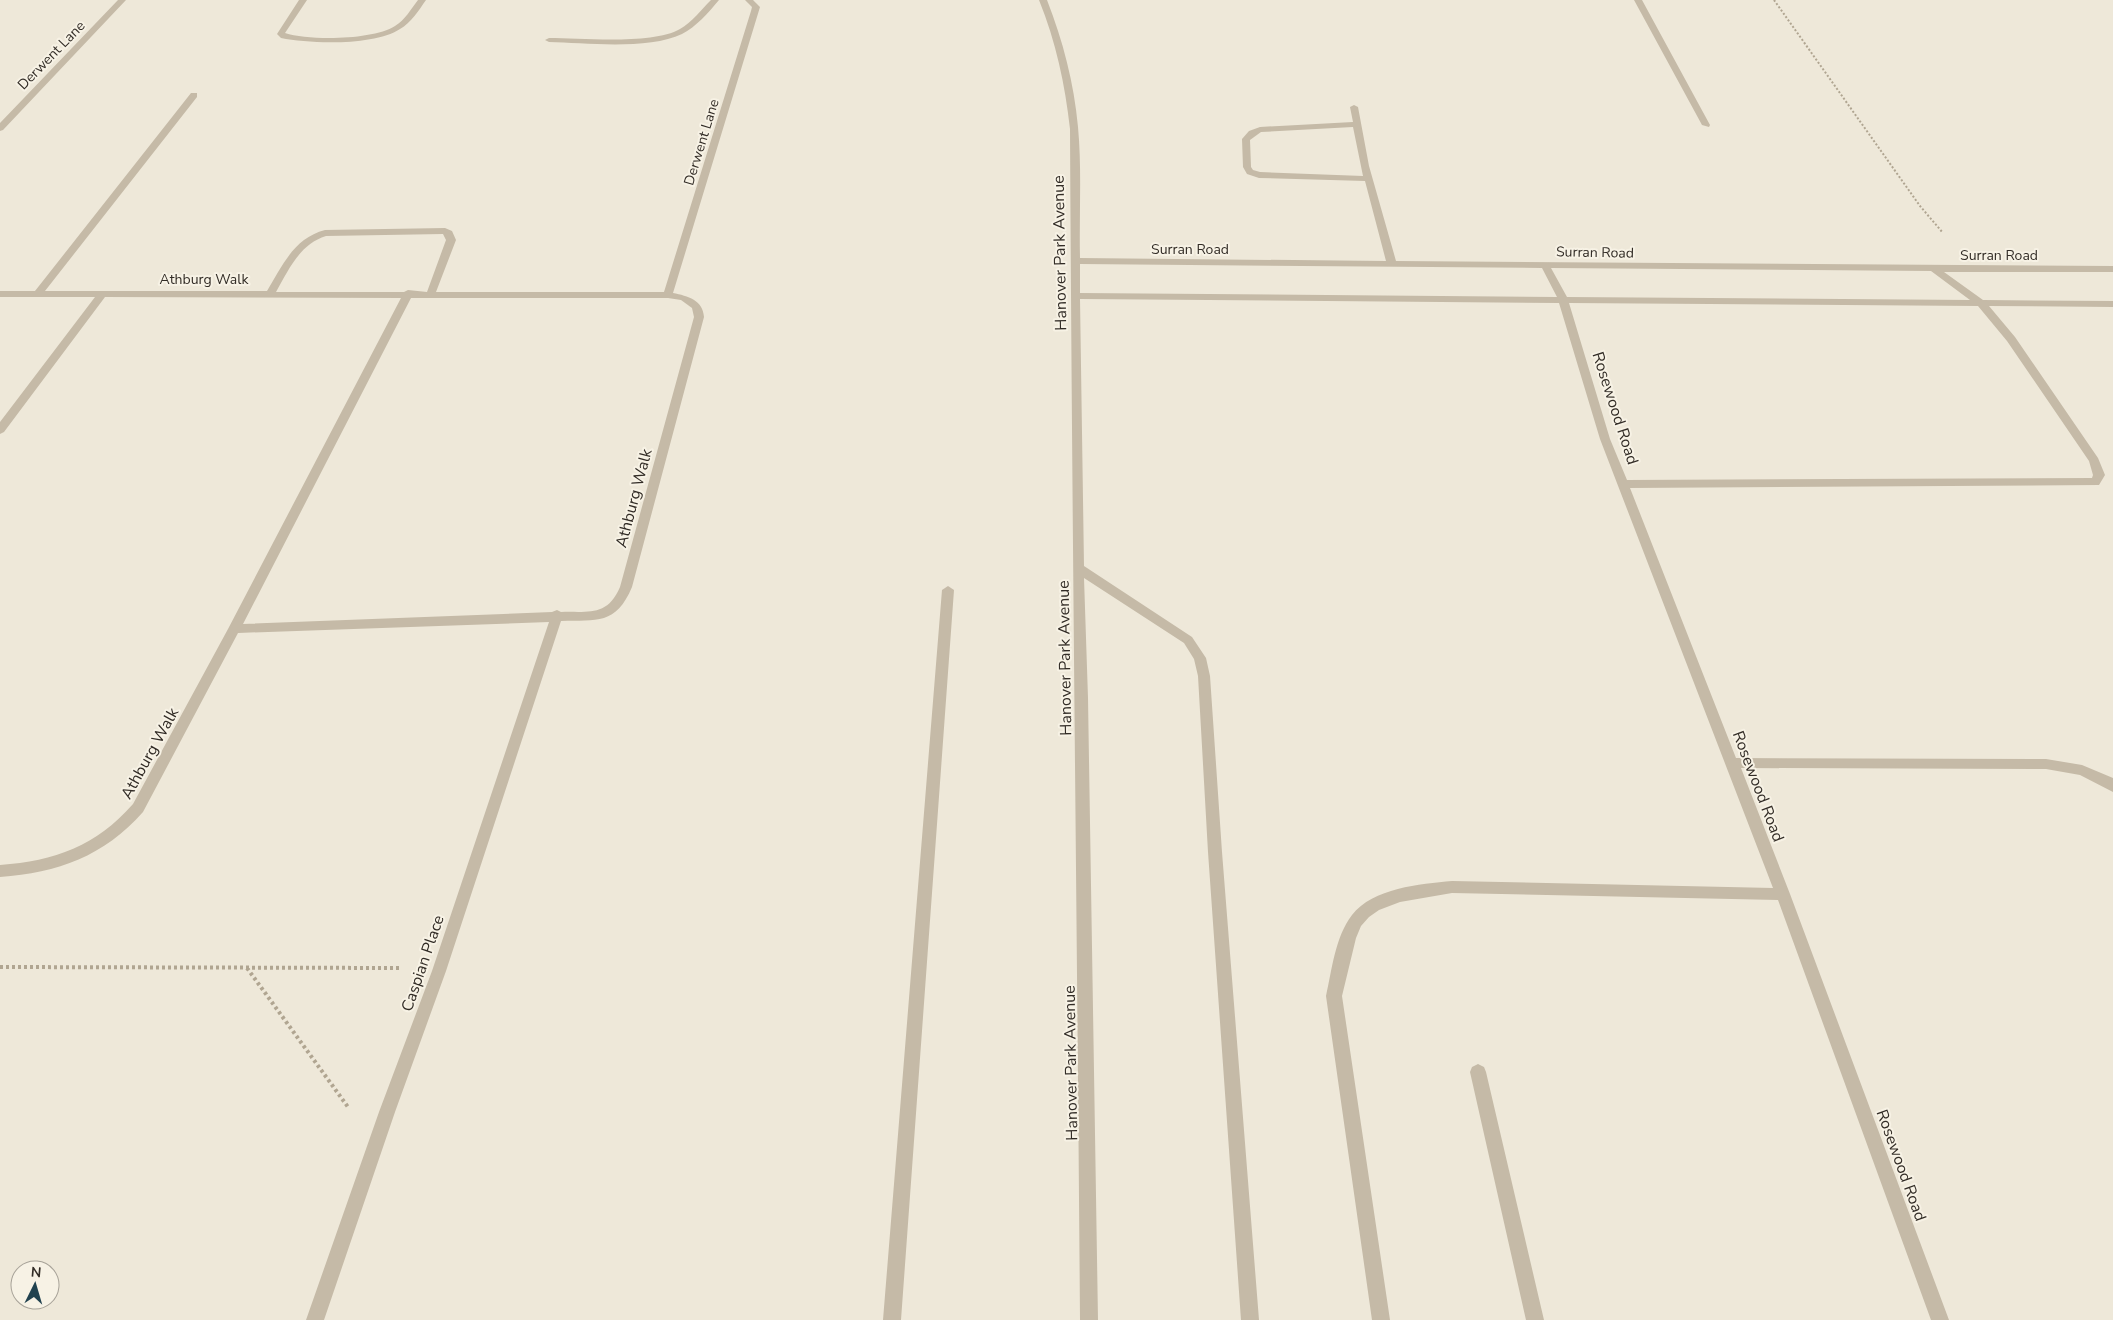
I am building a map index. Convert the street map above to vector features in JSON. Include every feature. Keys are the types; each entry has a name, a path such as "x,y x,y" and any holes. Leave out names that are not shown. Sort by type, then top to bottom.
{"street":[{"name":"Derwent Lane","path":"0,128 122,0"},
{"path":"303,0 281,34 284,36 368,38 382,35 400,27 422,0"},
{"path":"549,40 641,39 671,36 688,26 715,0"},
{"name":"Derwent Lane","path":"668,294 755,11 756,7 749,0"},
{"name":"Hanover Park Avenue","path":"1043,0 1062,52 1074,129 1078,568 1082,698 1089,1320"},
{"path":"1638,0 1706,125"},
{"path":"38,294 194,95"},
{"path":"1354,107 1369,179 1392,264"},
{"path":"1357,124 1288,127 1252,133 1246,139 1247,167 1250,172 1259,175 1369,179"},
{"path":"270,294 301,245 311,237 326,233 445,231 449,233 451,240 431,293"},
{"name":"Surran Road","path":"1076,261 1974,270 2113,269"},
{"name":"Rosewood Road","path":"1545,265 1562,299 1605,438 1783,894 1940,1320"},
{"path":"1623,484 2095,482 2099,475 2094,461 2011,339 1982,304 1934,269"},
{"name":"Athburg Walk","path":"0,871 37,867 64,860 83,852 106,838 128,820 147,792 234,629 408,293"},
{"name":"Athburg Walk","path":"0,294 668,294 686,298 693,302 700,311 626,587 621,599 611,611 602,615 557,615 234,629"},
{"path":"0,430 102,294"},
{"path":"1076,296 2113,304"},
{"path":"1078,568 1188,640 1200,658 1204,676 1215,852 1250,1320"},
{"path":"892,1320 948,590"},
{"name":"Caspian Place","path":"314,1320 386,1112 439,970 557,615"},
{"path":"1732,763 2046,764 2082,770 2111,783 2113,786"},
{"path":"1381,1320 1334,996 1343,956 1356,921 1374,907 1398,896 1431,888 1783,894"},
{"path":"1478,1072 1535,1320"}],"path":[{"path":"1774,0 1920,206 1974,270"},
{"path":"0,967 391,968 439,970"},
{"path":"247,968 348,1107 386,1112"}]}
